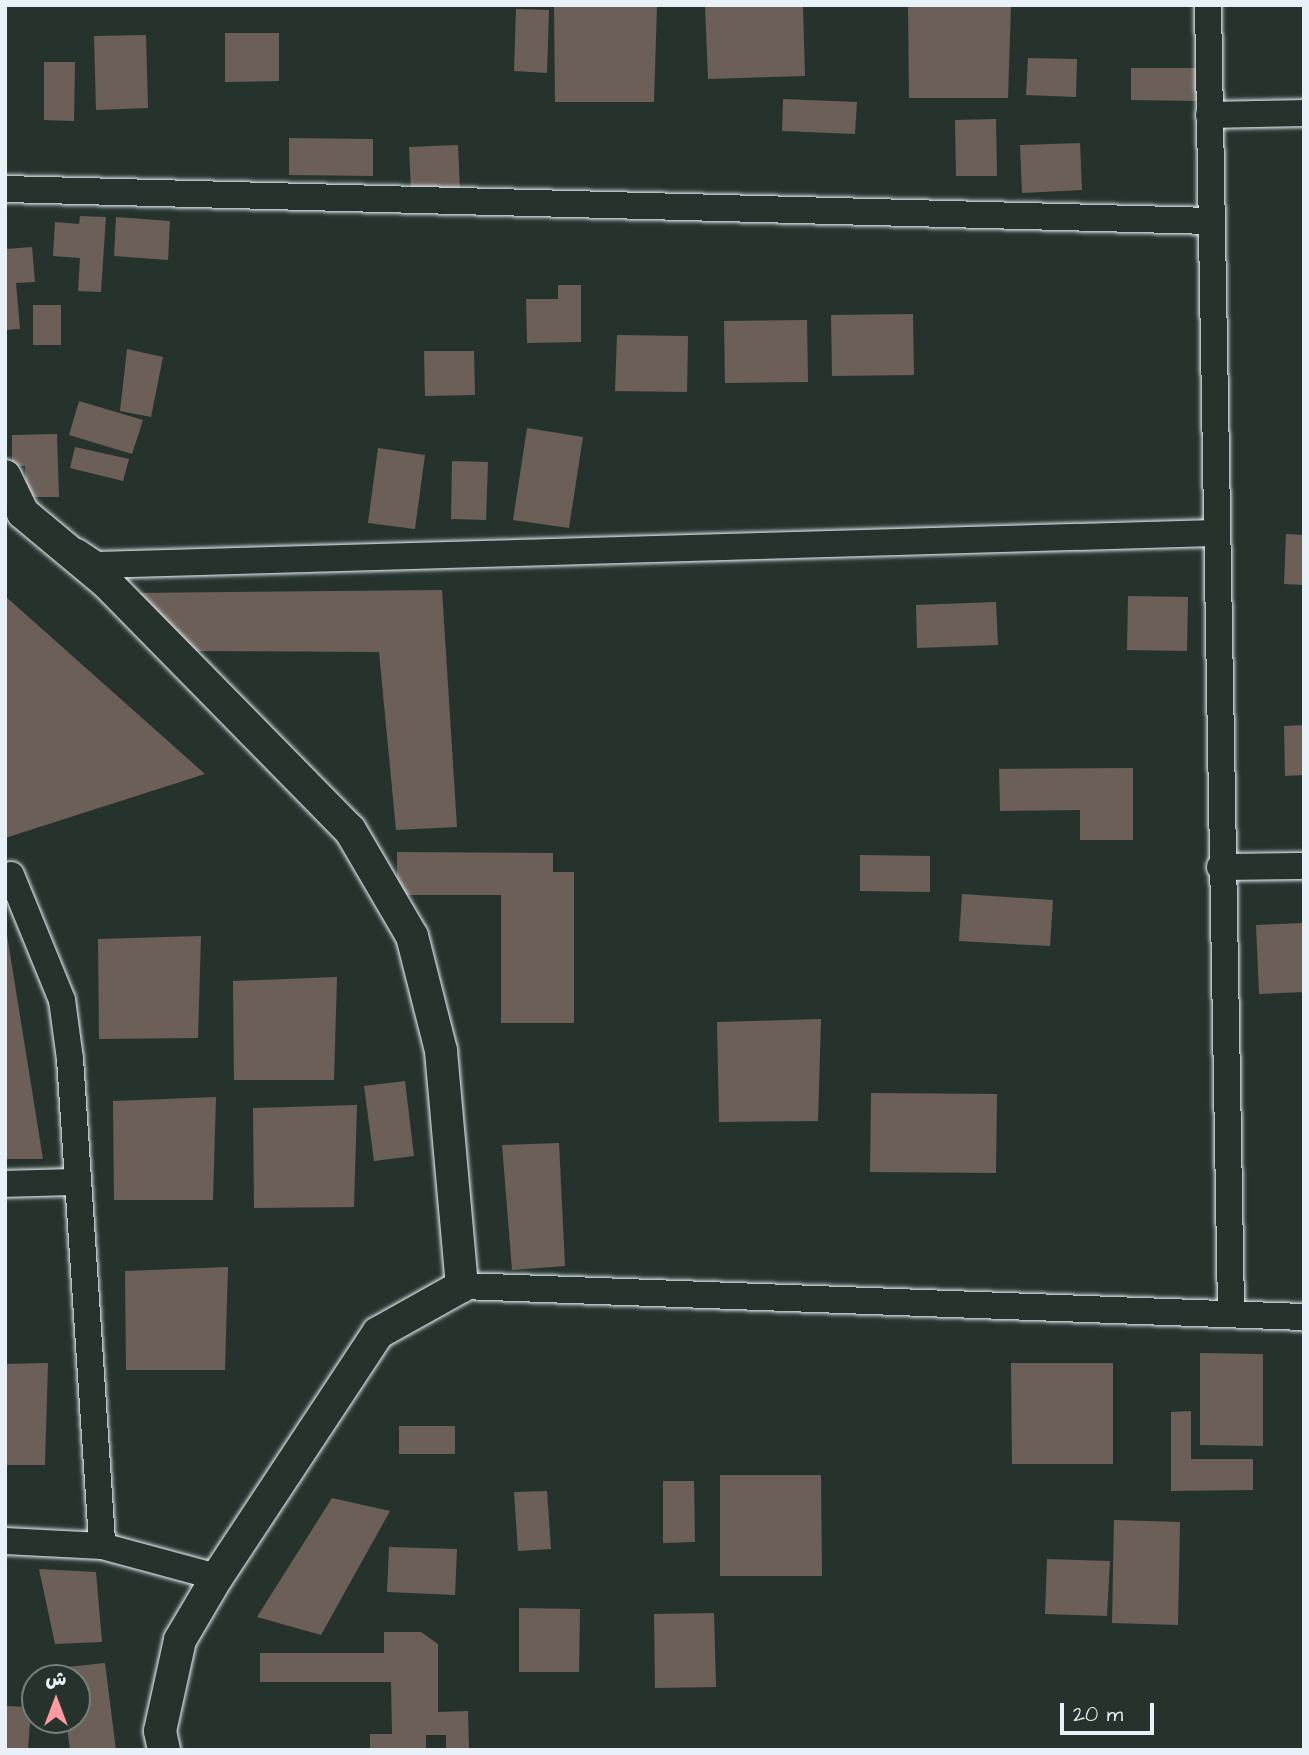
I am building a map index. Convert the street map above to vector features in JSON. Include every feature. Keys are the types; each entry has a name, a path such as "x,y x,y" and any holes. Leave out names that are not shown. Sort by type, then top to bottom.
{"street":[{"path":"1208,5 1220,867 1231,1314"},
{"path":"1209,115 1304,113"},
{"path":"5,189 1211,220"},
{"path":"5,476 23,513 107,583 272,744 350,830 412,936 441,1051 462,1286"},
{"path":"23,513 96,565 1215,533"},
{"path":"1220,867 1304,866"},
{"path":"11,875 62,1000 78,1182 102,1546"},
{"path":"5,1184 78,1182"},
{"path":"164,1750 160,1731 180,1640 217,1577 378,1332 462,1286 1304,1317"},
{"path":"5,1541 102,1546 217,1577"}],"building":[{"path":"554,5 657,5 654,102 555,102"},
{"path":"705,5 803,5 805,76 708,79"},
{"path":"908,5 1011,5 1008,98 909,98"},
{"path":"516,9 549,10 547,73 514,71"},
{"path":"225,33 279,33 279,81 225,82"},
{"path":"146,35 148,108 96,110 94,36"},
{"path":"1028,58 1077,59 1076,97 1026,95"},
{"path":"44,62 75,62 74,121 44,120"},
{"path":"1131,68 1197,68 1197,101 1131,100"},
{"path":"783,99 857,102 855,134 782,131"},
{"path":"996,119 997,176 956,176 955,120"},
{"path":"289,138 373,139 373,176 289,175"},
{"path":"1080,143 1082,190 1022,193 1020,145"},
{"path":"458,145 460,190 411,191 409,147"},
{"path":"80,216 106,217 101,292 78,291 80,258 53,256 55,222 79,224"},
{"path":"116,217 170,221 168,260 114,256"},
{"path":"32,247 35,282 16,283 20,329 5,330 5,249"},
{"path":"558,285 581,285 581,342 527,343 526,299 558,299"},
{"path":"33,305 61,305 61,345 33,345"},
{"path":"913,314 914,375 832,376 831,315"},
{"path":"807,320 808,382 725,383 724,321"},
{"path":"617,335 688,336 687,392 615,391"},
{"path":"127,349 163,357 151,417 120,411"},
{"path":"424,351 474,351 475,395 425,396"},
{"path":"79,401 143,420 132,454 69,435"},
{"path":"527,428 583,437 569,528 513,520"},
{"path":"57,434 59,497 26,497 25,466 12,466 12,435"},
{"path":"75,447 129,459 123,481 70,468"},
{"path":"378,448 425,455 415,529 368,523"},
{"path":"452,461 488,462 486,520 451,519"},
{"path":"1286,534 1304,535 1304,585 1284,584"},
{"path":"442,590 457,827 396,830 379,652 189,651 132,593"},
{"path":"5,596 205,774 5,838"},
{"path":"1128,596 1188,597 1187,651 1127,650"},
{"path":"996,602 998,645 917,648 916,605"},
{"path":"1304,725 1304,775 1285,776 1284,726"},
{"path":"1133,768 1133,840 1080,840 1080,810 1000,811 999,769"},
{"path":"397,852 553,853 553,872 574,872 574,1023 501,1023 501,895 397,895"},
{"path":"860,855 930,856 930,892 860,891"},
{"path":"962,894 1053,900 1050,946 959,941"},
{"path":"1302,923 1304,992 1259,994 1256,925"},
{"path":"7,935 43,1159 5,1159"},
{"path":"201,936 198,1038 99,1039 98,939"},
{"path":"337,977 334,1080 234,1080 233,981"},
{"path":"821,1019 818,1121 719,1122 717,1022"},
{"path":"405,1081 414,1156 374,1161 364,1086"},
{"path":"871,1093 997,1094 996,1173 870,1172"},
{"path":"216,1097 213,1200 114,1200 113,1101"},
{"path":"357,1105 354,1207 254,1208 253,1108"},
{"path":"559,1143 565,1266 512,1270 502,1145"},
{"path":"228,1267 225,1370 126,1370 125,1271"},
{"path":"1200,1353 1263,1354 1263,1446 1200,1445"},
{"path":"48,1363 45,1465 5,1465 5,1364"},
{"path":"1011,1363 1113,1363 1113,1464 1012,1464"},
{"path":"1191,1411 1191,1459 1253,1459 1253,1490 1171,1491 1171,1412"},
{"path":"399,1426 455,1426 455,1454 399,1454"},
{"path":"720,1475 821,1475 822,1576 720,1576"},
{"path":"663,1481 694,1481 695,1542 663,1543"},
{"path":"547,1491 551,1549 518,1551 514,1492"},
{"path":"332,1498 390,1511 321,1635 257,1617"},
{"path":"1114,1520 1180,1522 1178,1625 1112,1623"},
{"path":"389,1547 457,1549 455,1595 387,1592"},
{"path":"1047,1559 1110,1561 1107,1616 1045,1614"},
{"path":"39,1569 96,1572 102,1642 55,1644"},
{"path":"519,1608 580,1609 579,1672 519,1672"},
{"path":"714,1613 716,1687 655,1688 654,1614"},
{"path":"384,1632 421,1632 438,1644 438,1712 468,1711 469,1750 446,1750 446,1735 426,1735 426,1750 370,1750 370,1734 392,1734 391,1682 260,1682 260,1653 384,1653"},
{"path":"105,1663 116,1750 70,1750 68,1734 91,1734 91,1664"},
{"path":"5,1706 21,1707 21,1734 29,1734 28,1750 5,1750"}]}
